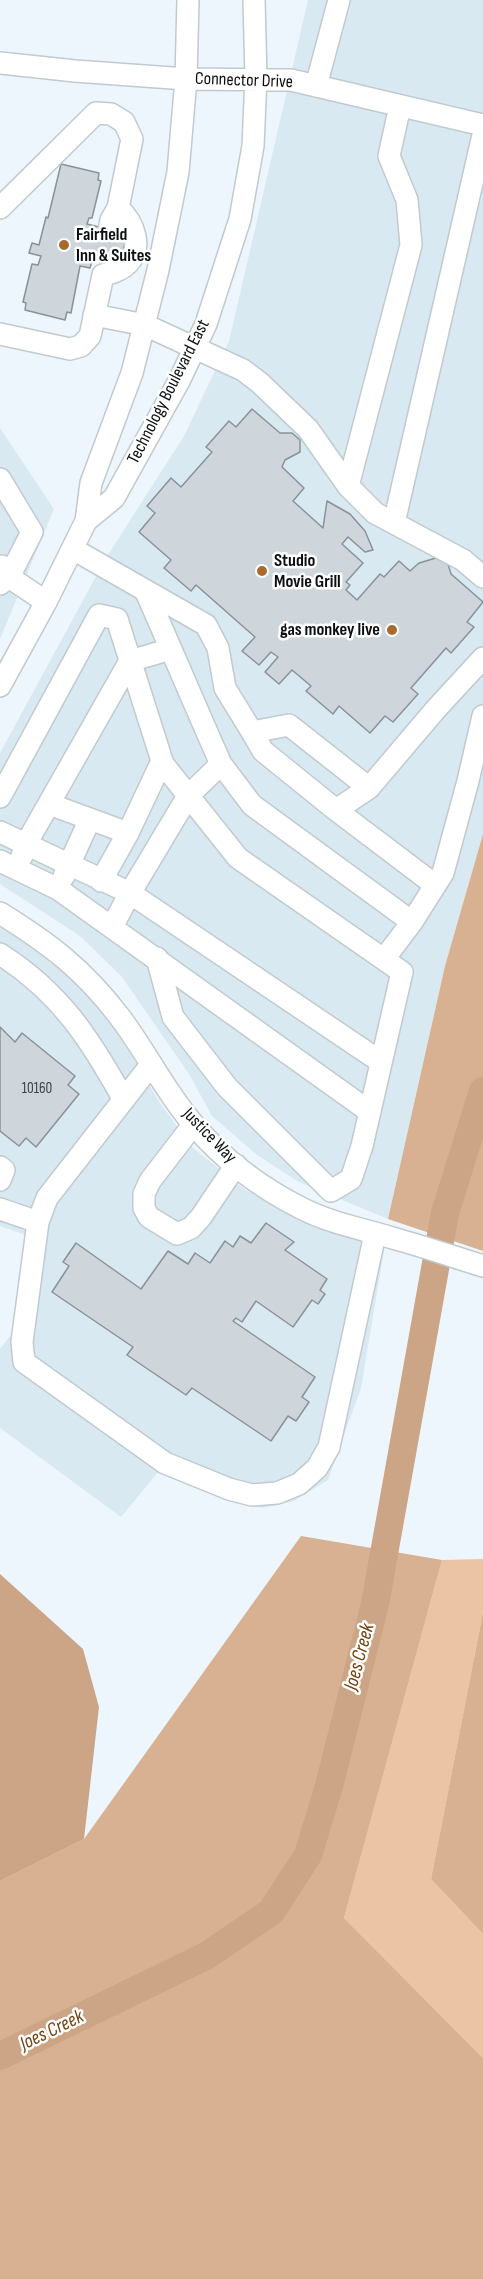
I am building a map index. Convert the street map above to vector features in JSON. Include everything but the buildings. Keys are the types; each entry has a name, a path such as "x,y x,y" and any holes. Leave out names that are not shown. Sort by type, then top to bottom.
{"street":[{"name":"Technology Boulevard East","path":"0,686 74,549 86,521 92,483 132,373 145,325 178,172 186,79 188,0"},
{"name":"Technology Boulevard East","path":"86,521 114,498 179,381 206,324 240,219 253,146 256,78 254,0"},
{"path":"316,86 339,0"},
{"name":"Connector Drive","path":"4,64 186,79 291,80 483,125"},
{"path":"348,486 411,246 407,200 389,156 400,106"},
{"path":"0,208 96,113 111,114 124,122 132,139 118,208 111,220 109,231"},
{"path":"394,522 483,135"},
{"path":"0,334 70,349 81,346 90,336 103,265 120,270 128,264 135,248 136,239 131,223 118,208"},
{"path":"94,315 145,325 243,370 260,382 308,429 348,486 375,513 463,560 483,577"},
{"path":"0,479 32,532 3,575 46,602"},
{"path":"74,549 206,625 218,648 225,688 263,751 435,885"},
{"path":"145,590 221,764 252,805 412,922"},
{"path":"0,796 99,615 117,619 162,761 238,858 402,972 362,1146 351,1179 331,1191 227,1087 173,1017 157,958"},
{"path":"171,649 130,661 26,844 9,865 58,889 370,1112"},
{"path":"336,810 369,788 483,658"},
{"path":"384,959 412,922 442,873 483,716"},
{"path":"252,732 289,725 369,788"},
{"path":"101,881 128,833 162,761"},
{"path":"112,927 188,796 221,764"},
{"path":"49,804 128,833"},
{"path":"58,889 90,819"},
{"path":"0,832 130,893 381,1062"},
{"name":"Justice Way","path":"0,913 66,957 96,988 121,1019 150,1066 194,1125 262,1186 302,1209 483,1266"},
{"path":"36,935 9,959 61,1004 95,1048 124,1100"},
{"path":"150,1066 47,1198 38,1222 22,1342 24,1362 165,1463 229,1489 252,1495 277,1493 299,1484 317,1468 329,1447 384,1236"},
{"path":"194,1125 150,1181 144,1194 144,1208 148,1217 177,1234 191,1228 236,1165"},
{"path":"0,1167 4,1170 0,1180"},
{"path":"0,1209 38,1222"}],"shaded area":[{"path":"308,0 483,0 483,834 445,966 388,1219 299,1182 257,1155 212,1116 189,1074 122,977 80,936 0,884 0,753 106,558 184,436 229,341"},
{"path":"0,428 54,509 0,639"},
{"path":"483,834 483,1251 388,1219 445,966"},
{"path":"0,928 18,937 73,979 116,1028 158,1100 192,1147 247,1191 385,1245 361,1388 328,1480 294,1501 263,1508 242,1503 160,1470 121,1517 0,1428 0,1349 14,1331 26,1235 0,1226"},
{"path":"301,1536 442,1560 344,1918 483,2058 483,2279 0,2279 0,1881 84,1839"},
{"path":"483,1559 483,1612 431,1879 483,1934 483,2058 344,1918 442,1560"},
{"path":"0,1574 83,1649 99,1707 84,1839 0,1881"},
{"path":"483,1612 483,1934 431,1879"}],"waterway":[{"name":"Joes Creek","path":"0,2056 206,1956 271,1912 308,1855 329,1786 375,1604 445,1213 483,1091"}],"tunnel":[{"path":"103,255 109,231"}],"place":[{"name":"Fairfield Inn & Suites","path":"64,245"},
{"name":"Studio Movie Grill","path":"262,571"},
{"name":"gas monkey live","path":"392,630"}]}
